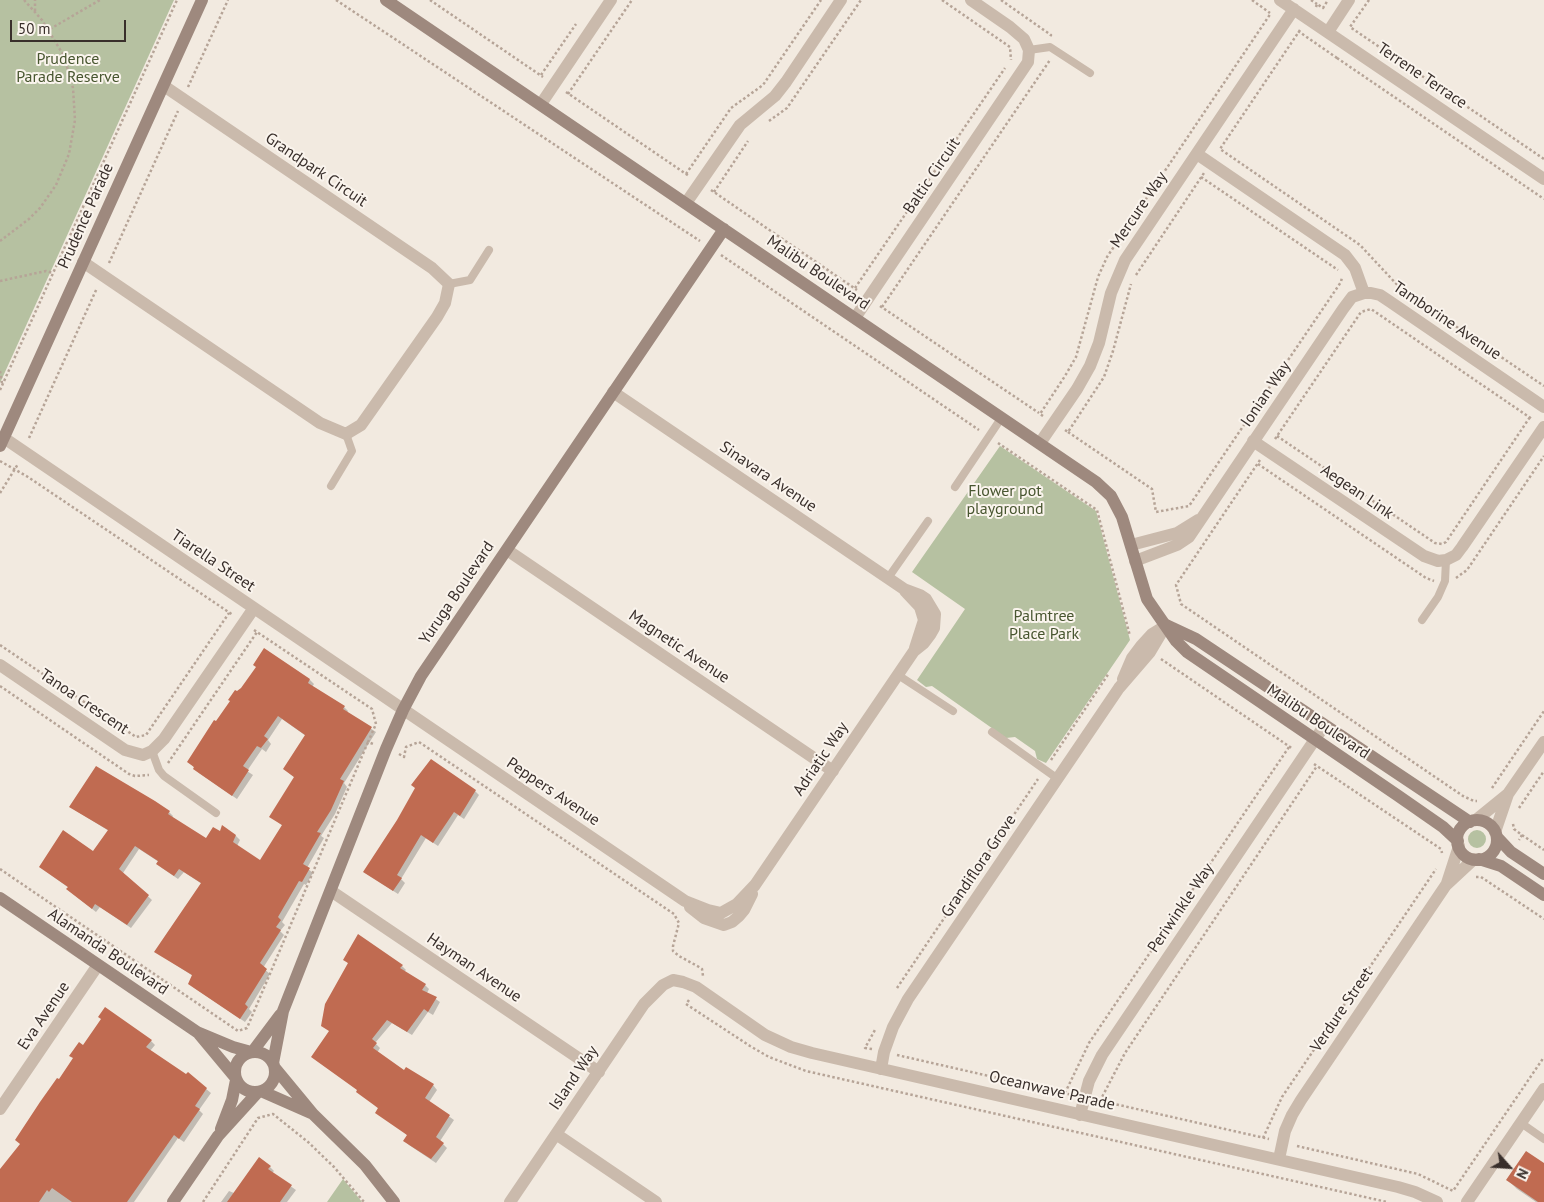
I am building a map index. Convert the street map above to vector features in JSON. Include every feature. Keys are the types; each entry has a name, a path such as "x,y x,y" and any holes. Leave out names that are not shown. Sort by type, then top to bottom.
{"street":[{"name":"Prudence Parade","path":"2,442 202,0"},
{"name":"Malibu Boulevard","path":"386,0 1088,476 1107,492 1122,517 1147,599 1176,641 1187,652 1442,827 1458,844"},
{"path":"541,104 612,0"},
{"path":"686,203 740,125 775,96 786,82 841,0"},
{"path":"971,0 1019,34 1027,43 1029,50"},
{"name":"Terrene Terrace","path":"1280,0 1544,179"},
{"path":"1328,32 1349,0"},
{"name":"Mercure Way","path":"1040,443 1077,390 1090,366 1099,343 1111,293 1120,268 1294,9"},
{"name":"Baltic Circuit","path":"855,318 1025,68 1029,50"},
{"name":"Grandpark Circuit","path":"164,86 432,268 449,284"},
{"path":"1197,154 1345,255 1355,268 1364,293"},
{"name":"Yuruga Boulevard","path":"274,1066 283,1011 403,710 423,672 724,229"},
{"path":"83,262 320,423 346,434 361,425 437,317 445,303 449,284"},
{"name":"Tamborine Avenue","path":"1364,293 1371,292 1380,295 1544,407"},
{"name":"Ionian Way","path":"1135,561 1185,541 1348,302 1352,297 1364,293"},
{"name":"Sinavara Avenue","path":"613,392 904,589 926,599 929,617"},
{"path":"1446,560 1456,555 1462,547 1544,427"},
{"name":"Aegean Link","path":"1253,441 1424,556 1438,561 1446,560"},
{"name":"Tiarella Street","path":"2,442 23,451 403,710"},
{"name":"Ionian Way","path":"1131,545 1176,533 1200,520"},
{"name":"Magnetic Avenue","path":"507,550 833,771"},
{"path":"152,752 164,739 254,608"},
{"name":"Adriatic Way","path":"722,919 755,885 914,651 930,635 934,628 929,617"},
{"name":"Malibu Boulevard","path":"1166,625 1196,639 1324,726 1473,821"},
{"name":"Grandiflora Grove","path":"881,1069 892,1027 904,1007 1119,688 1132,658 1152,634 1166,625"},
{"name":"Tanoa Crescent","path":"0,665 125,750 137,755 152,752"},
{"name":"Peppers Avenue","path":"403,710 685,901 708,910 722,919"},
{"name":"Periwinkle Way","path":"1080,1115 1089,1081 1102,1055 1324,726"},
{"path":"1452,865 1461,830 1508,794 1544,742"},
{"path":"1476,859 1485,858 1494,849 1496,834 1508,794"},
{"path":"1473,821 1488,823 1511,852 1544,874"},
{"path":"1458,844 1464,855 1501,866 1544,895"},
{"name":"Verdure Street","path":"1279,1159 1285,1131 1301,1100 1446,885 1452,865 1476,859"},
{"name":"Hayman Avenue","path":"331,891 598,1072"},
{"name":"Alamanda Boulevard","path":"0,898 198,1032 233,1047 252,1052"},
{"name":"Eva Avenue","path":"0,1109 98,965"},
{"name":"Oceanwave Parade","path":"673,980 696,988 744,1021 777,1040 812,1053 1398,1187 1415,1192 1436,1202"},
{"name":"Island Way","path":"510,1202 644,1004 663,985 673,980"},
{"name":"Yuruga Boulevard","path":"252,1052 283,1011"},
{"name":"Alamanda Boulevard","path":"198,1032 235,1078"},
{"path":"218,1136 232,1100 236,1063 245,1054 252,1052 265,1054 313,1114 365,1165 394,1202"},
{"path":"173,1202 218,1136 260,1092 271,1084 274,1066"},
{"path":"235,1078 245,1090 260,1092 313,1114"},
{"path":"1467,1202 1544,1089"},
{"path":"556,1134 656,1202"}],"lane":[{"path":"1029,50 1050,47 1090,73"},
{"path":"449,284 470,280 489,250"},
{"path":"955,487 1002,417"},
{"path":"331,486 352,451 346,434"},
{"path":"888,578 928,520"},
{"path":"1422,620 1438,597 1445,581 1446,560"},
{"path":"898,675 953,711"},
{"path":"992,732 1058,780"},
{"path":"152,752 159,770 171,782 216,813"},
{"path":"1521,1123 1544,1139"}],"path":[{"path":"0,241 40,208 56,185 69,154 75,120 73,88 64,56 49,29 24,0"},
{"path":"35,0 35,11"},
{"path":"49,29 100,0"},
{"path":"0,390 177,0"},
{"path":"0,492 16,469 228,0"},
{"path":"336,0 710,248 1097,510 1132,640"},
{"path":"430,0 1040,414"},
{"path":"568,94 632,0"},
{"path":"686,174 731,108 763,85 821,0"},
{"path":"855,288 1012,59 1010,47 942,0"},
{"path":"1311,0 1323,8 1328,0"},
{"path":"1369,0 1350,27 1544,158"},
{"path":"1317,4 1220,149 1360,244 1402,290 1544,386"},
{"path":"540,75 577,22"},
{"path":"1338,58 1544,199"},
{"path":"1068,432 1152,489 1156,512 1189,506 1342,279 1340,272 1201,177"},
{"path":"0,281 46,271 53,273"},
{"path":"1483,800 1474,801 1463,796 1181,604 1176,585 1361,312 1371,309 1544,427"},
{"path":"0,371 2,385"},
{"path":"1277,436 1435,543 1442,544 1446,542 1530,417"},
{"path":"1258,464 1426,578 1435,581 1445,581 1462,575 1467,570 1544,456"},
{"path":"0,645 136,737 146,735 229,613"},
{"path":"0,686 129,774 143,776 159,770 171,759 258,632"},
{"path":"1491,789 1544,711"},
{"path":"0,869 238,1031 247,1028 368,742"},
{"path":"1065,1093 1089,1043 1289,747"},
{"path":"1100,1101 1124,1053 1317,766"},
{"path":"1514,815 1544,771"},
{"path":"1522,835 1544,850"},
{"path":"1432,843 1441,849 1452,865 1472,878 1481,877 1544,919"},
{"path":"1263,1138 1282,1097 1452,865"},
{"path":"202,1202 258,1118 273,1114 308,1142 344,1178 364,1202"}],"green space":[{"name":"Prudence Parade Reserve","path":"0,0 174,0 0,383"},
{"name":"Palmtree Place Park","path":"1000,446 1096,511 1130,640 1046,763 1037,759 1035,751 1015,737 1006,738 932,686 926,687 917,680 965,609 912,572"},
{"path":"1477,830 1483,833 1486,839 1483,845 1477,848 1471,845 1468,839 1471,833"},
{"path":"343,1179 358,1197 362,1202 327,1202"}],"building":[{"path":"264,648 310,679 308,683 345,706 343,709 372,727 340,779 344,781 331,810 317,832 321,833 303,864 310,868 302,882 299,881 278,917 281,920 276,927 281,930 260,963 267,969 245,1004 248,1007 240,1019 188,984 192,975 154,952 201,883 179,869 174,876 156,864 158,861 135,846 119,869 149,895 127,925 95,904 92,909 66,889 68,887 39,867 63,830 93,851 108,830 69,807 96,766 155,801 170,811 168,814 206,838 213,827 220,831 222,825 236,835 233,842 260,860 282,825 269,817 294,777 283,769 305,735 278,716 264,736 268,739 261,748 257,746 243,766 249,770 232,796 193,769 194,767 187,762 214,720 216,721 230,701 228,700 235,690 237,691 241,688 256,667 253,665"},
{"path":"431,759 476,790 460,816 454,812 433,843 421,835 397,875 402,878 393,891 363,872 397,820 415,788 411,785"},
{"path":"358,934 403,965 400,968 426,984 422,990 437,997 428,1012 424,1009 407,1032 387,1020 372,1039 377,1043 373,1048 404,1070 406,1067 434,1084 425,1098 450,1115 436,1137 444,1143 431,1159 403,1141 407,1135 375,1113 378,1108 356,1092 357,1090 311,1057 329,1031 321,1026 325,1004 348,963 343,960"},
{"path":"105,1007 152,1040 146,1047 186,1074 188,1072 207,1088 195,1106 200,1109 179,1139 174,1135 127,1202 72,1202 52,1188 49,1192 47,1190 39,1202 0,1202 0,1169 20,1144 15,1140 40,1102 73,1058 69,1056 79,1042 83,1045 101,1019 98,1017"},
{"path":"1526,1151 1544,1163 1544,1202 1538,1202 1506,1180"},
{"path":"259,1157 271,1166 268,1169 292,1185 280,1202 227,1202"}],"park label":[{"name":"Flower pot playground","path":"1005,500"}]}
